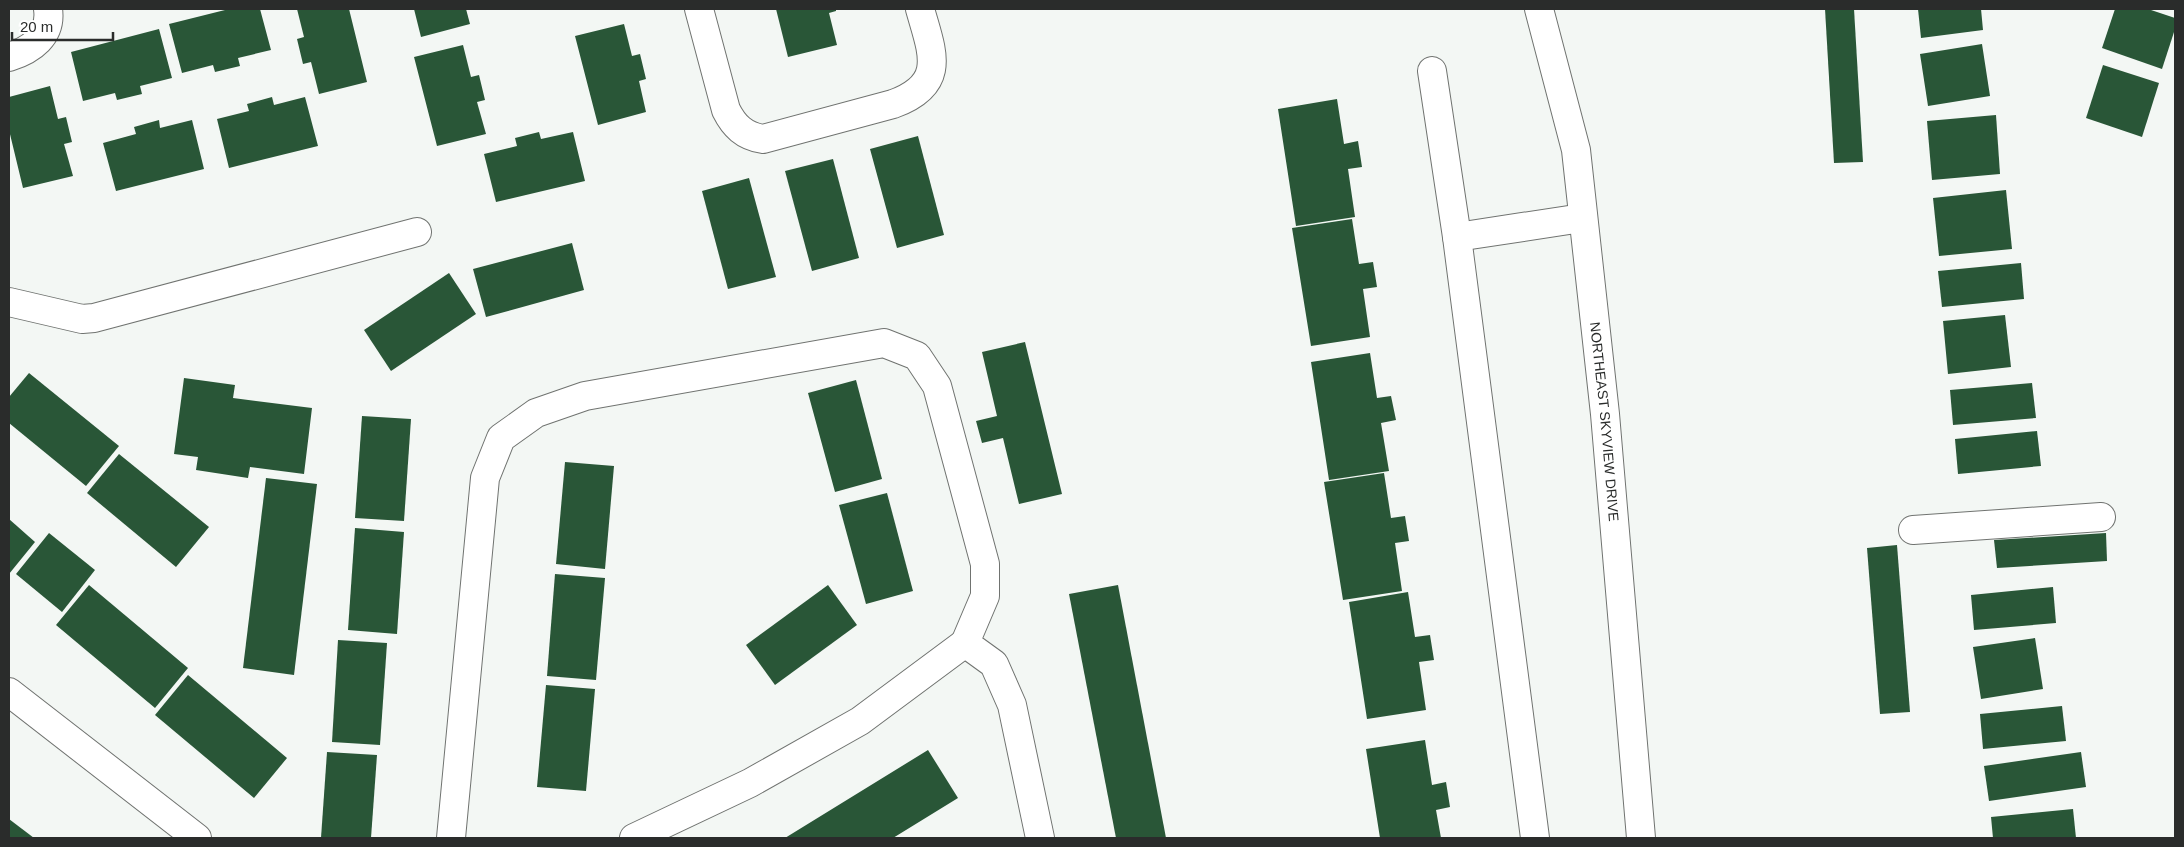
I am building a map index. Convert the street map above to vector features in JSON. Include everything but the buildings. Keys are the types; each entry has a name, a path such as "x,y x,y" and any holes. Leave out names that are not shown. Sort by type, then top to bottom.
{"street":[{"path":"9,57 27,51 43,36 48,9"},
{"path":"699,9 726,110 731,121 750,137 762,139 893,104 920,89 931,71 934,58 920,9"},
{"name":"NORTHEAST SKYVIEW DRIVE","path":"1539,9 1576,150 1582,218 1606,414 1641,838"},
{"path":"1432,71 1457,237 1535,838"},
{"path":"1457,237 1582,218"},
{"path":"9,302 82,319 94,318 417,232"},
{"path":"451,838 485,478 501,438 536,413 585,396 884,343 917,356 937,386 985,564 985,596 965,643 860,721 750,783 634,838"},
{"path":"1913,530 2101,517"},
{"path":"965,643 994,664 1012,705 1040,838"},
{"path":"9,692 197,838"}]}
